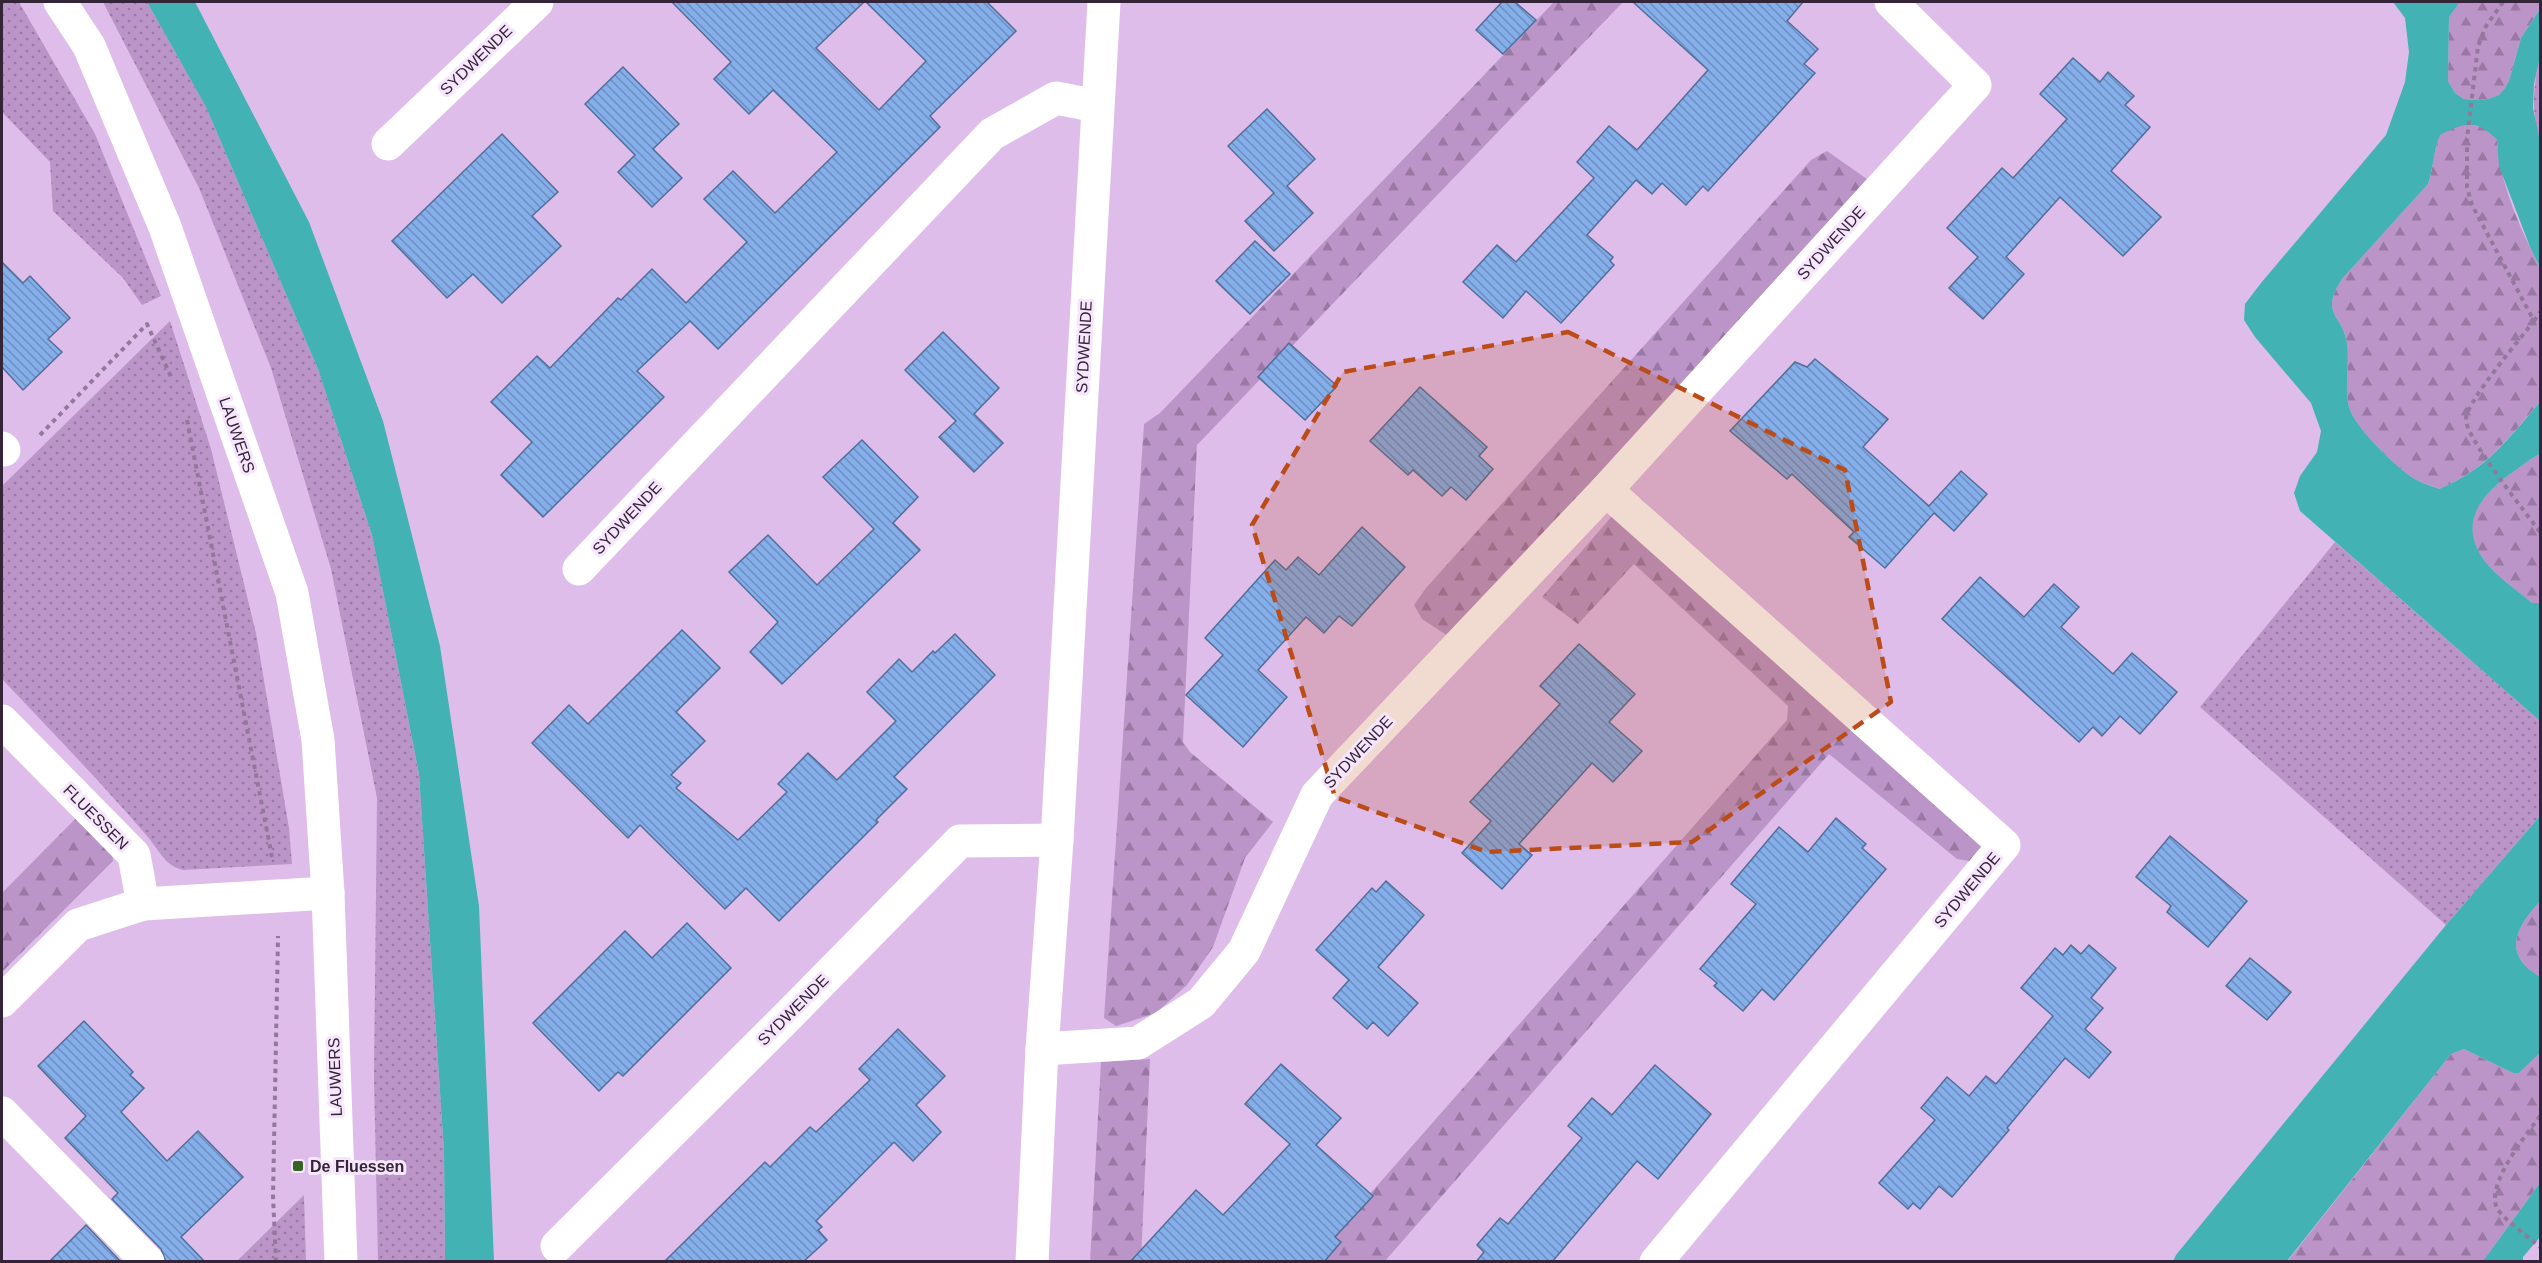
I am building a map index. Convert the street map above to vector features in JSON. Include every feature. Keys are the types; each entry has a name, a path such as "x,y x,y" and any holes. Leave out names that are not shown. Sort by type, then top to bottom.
{"street":[{"name":"LAUWERS","path":"60,2 89,46 165,227 292,593 318,740 328,893 341,1262"},
{"name":"SYDWENDE","path":"388,144 537,2"},
{"name":"SYDWENDE","path":"1032,1262 1042,1050 1057,840 1104,2"},
{"name":"SYDWENDE","path":"1042,1050 1138,1043 1201,1003 1244,951 1317,795 1606,490 1975,85 1891,2"},
{"name":"SYDWENDE","path":"579,569 992,134 1056,98 1097,106"},
{"name":"SYDWENDE","path":"1606,490 2004,845 1656,1262"},
{"name":"FLUESSEN","path":"2,721 134,855 143,904"},
{"name":"SYDWENDE","path":"556,1246 785,1019 960,841 1057,840"},
{"path":"2,1001 78,925 143,904 328,893"},
{"path":"2,1113 148,1262"}],"path":[{"path":"2503,2 2486,26 2478,46 2466,139 2467,187 2472,205 2534,321"},
{"path":"2541,312 2467,413 2465,421 2470,434 2482,452 2541,532"},
{"path":"12,447 147,324 174,383"},
{"path":"186,415 279,897 273,1196 276,1262"},
{"path":"2540,1246 2497,1209 2495,1197 2500,1179 2512,1153 2541,1116"}],"highlighted area":[{"path":"1568,332 1845,470 1891,702 1692,842 1487,852 1335,797 1252,525 1343,372"}],"green space":[{"path":"2,2 19,2 95,134 161,296 142,305 123,278 53,211 50,162 2,112"},
{"path":"103,2 147,2 206,107 318,369 372,535 419,774 444,1152 445,1261 378,1261 374,1078 377,798 331,569 271,368 199,188"},
{"path":"1554,2 1623,2 1197,445 1183,742 1190,752 1273,822 1245,858 1213,947 1187,985 1156,1013 1116,1026 1104,1018 1144,424 1160,413"},
{"path":"2460,2 2540,2 2540,9 2521,38 2509,81 2499,95 2488,99 2464,99 2455,93 2448,81 2449,17"},
{"path":"2540,57 2540,141 2535,119 2534,99"},
{"path":"2469,124 2485,128 2497,140 2507,189 2518,221 2540,267 2540,402 2495,452 2470,472 2439,489 2410,476 2375,444 2352,415 2347,392 2347,343 2334,313 2332,300 2342,279 2428,184 2440,134 2457,126"},
{"path":"1827,151 1867,179 1451,638 1422,619 1414,605 1426,588 1811,160"},
{"path":"170,321 211,449 256,633 289,828 292,864 183,870 171,865 112,796 2,679 2,486"},
{"path":"2540,454 2540,603 2532,603 2489,566 2476,546 2472,533 2476,510 2483,499 2513,472"},
{"path":"1632,493 2007,840 1988,864 1957,859 1829,754 1385,1261 1310,1262 1787,720 1788,706 1634,564 1578,624 1542,597"},
{"path":"2335,542 2540,721 2540,816 2446,925 2200,707"},
{"path":"84,810 112,845 113,861 2,972 2,893"},
{"path":"2540,901 2540,977 2520,959 2516,941 2524,921"},
{"path":"2464,1049 2513,1073 2519,1073 2540,1053 2540,1183 2483,1261 2287,1262 2451,1054"},
{"path":"1150,1059 1141,1261 1090,1262 1101,1062"},
{"path":"304,1195 306,1261 237,1261"}],"shaded area":[{"path":"147,2 195,2 309,222 383,421 440,646 479,906 494,1261 445,1261 444,1152 419,774 372,535 318,369 206,107"},
{"path":"2393,2 2460,2 2449,17 2448,81 2455,93 2464,99 2474,100 2499,95 2505,88 2521,38 2540,9 2540,57 2534,84 2533,108 2540,141 2540,267 2499,166 2497,140 2477,126 2464,125 2440,135 2428,184 2342,279 2335,291 2332,307 2347,343 2347,392 2352,415 2385,454 2420,482 2439,489 2470,473 2495,452 2540,402 2540,454 2502,481 2483,499 2473,521 2473,533 2476,546 2489,566 2532,603 2540,603 2540,721 2300,511 2294,493 2300,476 2317,452 2321,431 2311,403 2255,337 2244,320 2245,304 2261,283 2386,135 2405,82 2409,52 2405,18"},
{"path":"2540,816 2540,901 2524,921 2516,940 2520,959 2540,977 2540,1053 2519,1073 2513,1073 2464,1049 2451,1054 2287,1261 2173,1261 2446,925"},
{"path":"2540,1183 2540,1237 2523,1257 2523,1261 2483,1261"}],"building":[{"path":"672,2 864,2 816,48 879,110 926,61 866,2 987,2 1016,31 930,116 940,127 718,349 690,321 637,371 664,397 543,517 501,475 532,442 491,402 537,356 550,368 618,298 621,300 652,269 686,303 747,242 704,199 733,171 775,213 837,152 773,90 749,114 714,79 731,62"},
{"path":"1502,2 1515,2 1536,20 1503,54 1476,30"},
{"path":"1633,2 1803,2 1787,21 1818,49 1804,64 1815,73 1708,191 1703,186 1686,205 1662,183 1652,194 1636,180 1587,235 1613,257 1610,261 1614,265 1561,323 1526,291 1503,318 1463,282 1497,245 1516,262 1594,178 1577,162 1609,126 1637,150 1708,70"},
{"path":"2073,58 2100,82 2108,72 2134,96 2125,105 2150,127 2111,171 2161,217 2123,256 2060,197 2006,257 2024,274 1983,319 1949,288 1978,257 1947,228 2002,168 2013,178 2067,119 2040,94"},
{"path":"623,67 679,124 653,149 682,178 652,207 618,172 635,155 585,104"},
{"path":"1267,109 1315,159 1287,186 1313,213 1274,251 1245,221 1274,193 1228,146"},
{"path":"502,134 558,192 532,216 561,246 502,303 473,274 447,298 392,241"},
{"path":"1255,241 1290,274 1250,314 1216,281"},
{"path":"2,262 23,283 30,276 70,318 48,339 62,352 23,390 2,367"},
{"path":"943,332 999,388 974,414 1003,443 974,472 939,437 956,421 905,370"},
{"path":"1289,343 1337,386 1305,420 1258,377"},
{"path":"1815,359 1888,419 1863,447 1929,506 1961,471 1987,494 1954,531 1934,513 1885,568 1849,537 1854,532 1792,474 1787,479 1730,431 1795,362 1807,367"},
{"path":"1420,387 1487,447 1479,456 1493,469 1466,500 1451,487 1442,496 1413,470 1408,475 1370,441"},
{"path":"862,440 918,497 893,523 920,550 782,684 750,652 778,622 729,572 768,535 817,585 874,529 823,477"},
{"path":"1362,527 1405,567 1352,626 1339,616 1324,633 1306,617 1258,670 1287,697 1243,747 1186,695 1223,655 1205,638 1275,560 1286,570 1298,557 1319,575"},
{"path":"1980,577 2024,617 2054,584 2079,607 2061,627 2113,674 2132,653 2177,692 2140,734 2120,716 2102,736 2093,727 2079,742 1942,619"},
{"path":"682,630 720,668 676,712 705,741 671,775 681,783 676,788 738,840 787,792 778,784 808,753 837,780 896,721 867,692 899,659 912,672 933,651 935,653 955,634 995,675 894,777 907,789 876,820 878,822 779,921 746,888 725,909 640,825 628,838 532,743 569,705 588,724"},
{"path":"1579,644 1635,694 1609,722 1642,751 1613,782 1592,763 1519,844 1532,855 1502,889 1462,853 1491,821 1470,802 1560,704 1540,686"},
{"path":"1836,818 1866,844 1862,848 1886,869 1774,1000 1762,989 1743,1011 1714,986 1717,983 1700,969 1756,904 1731,884 1779,827 1808,852"},
{"path":"2170,836 2247,901 2208,947 2167,912 2171,906 2136,877"},
{"path":"1386,881 1424,915 1378,967 1418,1003 1388,1036 1373,1022 1367,1029 1333,998 1349,980 1316,950 1372,888 1376,892"},
{"path":"687,923 731,968 623,1076 618,1072 599,1091 533,1023 625,931 652,958"},
{"path":"2071,945 2081,954 2089,945 2116,968 2091,998 2103,1008 2085,1029 2111,1052 2089,1078 2065,1058 2007,1128 2009,1130 1952,1197 1939,1186 1920,1209 1913,1203 1908,1209 1879,1183 1935,1120 1921,1108 1947,1077 1969,1096 1986,1076 1996,1084 2053,1016 2021,988 2055,948 2063,955"},
{"path":"2250,958 2291,992 2267,1020 2226,986"},
{"path":"84,1021 133,1072 130,1075 144,1088 121,1112 167,1161 198,1131 243,1177 181,1237 205,1262 166,1262 161,1249 112,1199 118,1193 65,1138 86,1116 38,1066"},
{"path":"898,1029 945,1076 916,1105 941,1132 913,1161 894,1142 816,1221 822,1227 818,1230 827,1240 803,1262 664,1262 765,1162 770,1167 810,1127 816,1132 870,1080 859,1069"},
{"path":"1281,1064 1341,1118 1316,1145 1373,1196 1335,1237 1341,1242 1324,1262 1130,1262 1196,1190 1223,1215 1290,1144 1245,1104"},
{"path":"1655,1065 1711,1114 1658,1179 1637,1161 1552,1262 1476,1262 1484,1252 1477,1245 1500,1218 1508,1224 1582,1138 1568,1126 1592,1098 1612,1115"},
{"path":"86,1225 121,1262 49,1262"}],"place":[{"name":"De Fluessen","path":"298,1166"}]}
